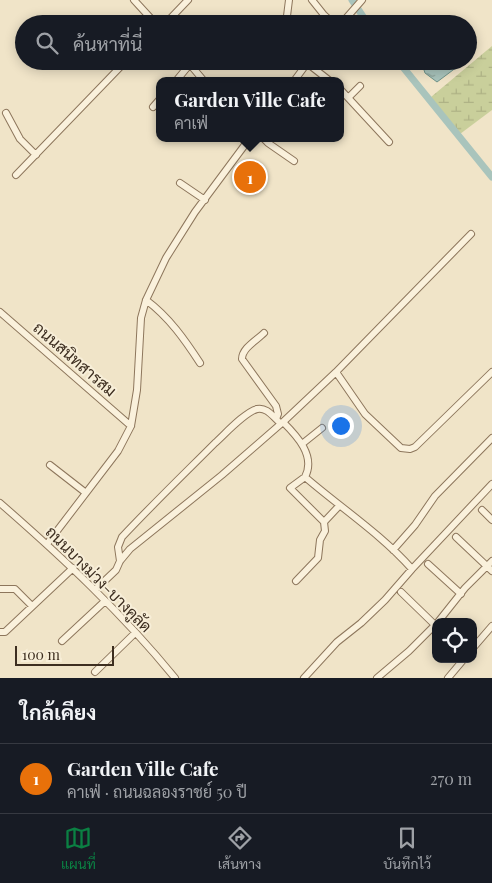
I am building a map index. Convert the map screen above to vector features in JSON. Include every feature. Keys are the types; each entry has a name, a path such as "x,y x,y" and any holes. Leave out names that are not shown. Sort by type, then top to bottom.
{"street":[{"path":"134,0 148,15"},
{"path":"173,15 188,0"},
{"path":"288,15 289,0"},
{"path":"312,0 324,15"},
{"path":"348,15 362,0"},
{"path":"16,175 117,70"},
{"path":"349,97 360,86"},
{"path":"344,93 389,142"},
{"path":"153,107 156,104"},
{"path":"6,113 20,139 36,155"},
{"path":"47,544 118,450 131,426 137,390 141,318 146,300 166,258 247,142"},
{"path":"270,142 294,161"},
{"path":"180,183 205,200"},
{"path":"95,590 116,570 120,561 130,549 222,475 336,372 471,234"},
{"path":"146,300 163,314 186,341 200,363"},
{"name":"ถนนสนิทสารสม","path":"0,312 131,426"},
{"path":"264,333 245,350 242,354 242,359 276,406 280,422"},
{"path":"336,372 365,414 405,449 415,446 492,372"},
{"path":"120,561 118,547 122,537 176,480 251,412 258,408 263,408 269,412 302,444 307,456 308,471 305,477 290,488 324,522"},
{"path":"302,444 322,428"},
{"path":"393,550 415,525 435,496 492,438"},
{"path":"50,464 86,493"},
{"path":"305,477 339,506 372,530 412,569"},
{"path":"304,678 337,642 361,623 385,600 492,484"},
{"name":"ถนนบางม่วง-บางคูลัด","path":"0,503 73,568 175,678"},
{"path":"296,581 318,558 324,522 339,506"},
{"path":"482,510 492,520"},
{"path":"456,537 492,571"},
{"path":"440,618 492,561"},
{"path":"428,564 461,594"},
{"path":"0,632 5,632 73,568"},
{"path":"1,589 15,590 32,606"},
{"path":"401,592 432,619"},
{"path":"62,641 105,601"},
{"path":"477,643 492,626"},
{"path":"377,678 409,651 432,627"},
{"path":"95,672 135,633"},
{"path":"448,678 461,663"}],"green space":[{"path":"492,46 492,110 460,134 431,97 463,70 477,70 477,59"}],"water":[{"path":"424,70 453,70 437,82 425,73"}],"waterway":[{"path":"352,0 362,15"},
{"path":"405,70 492,177"}],"place":[{"name":"Garden Ville Cafe","path":"250,177"}]}
